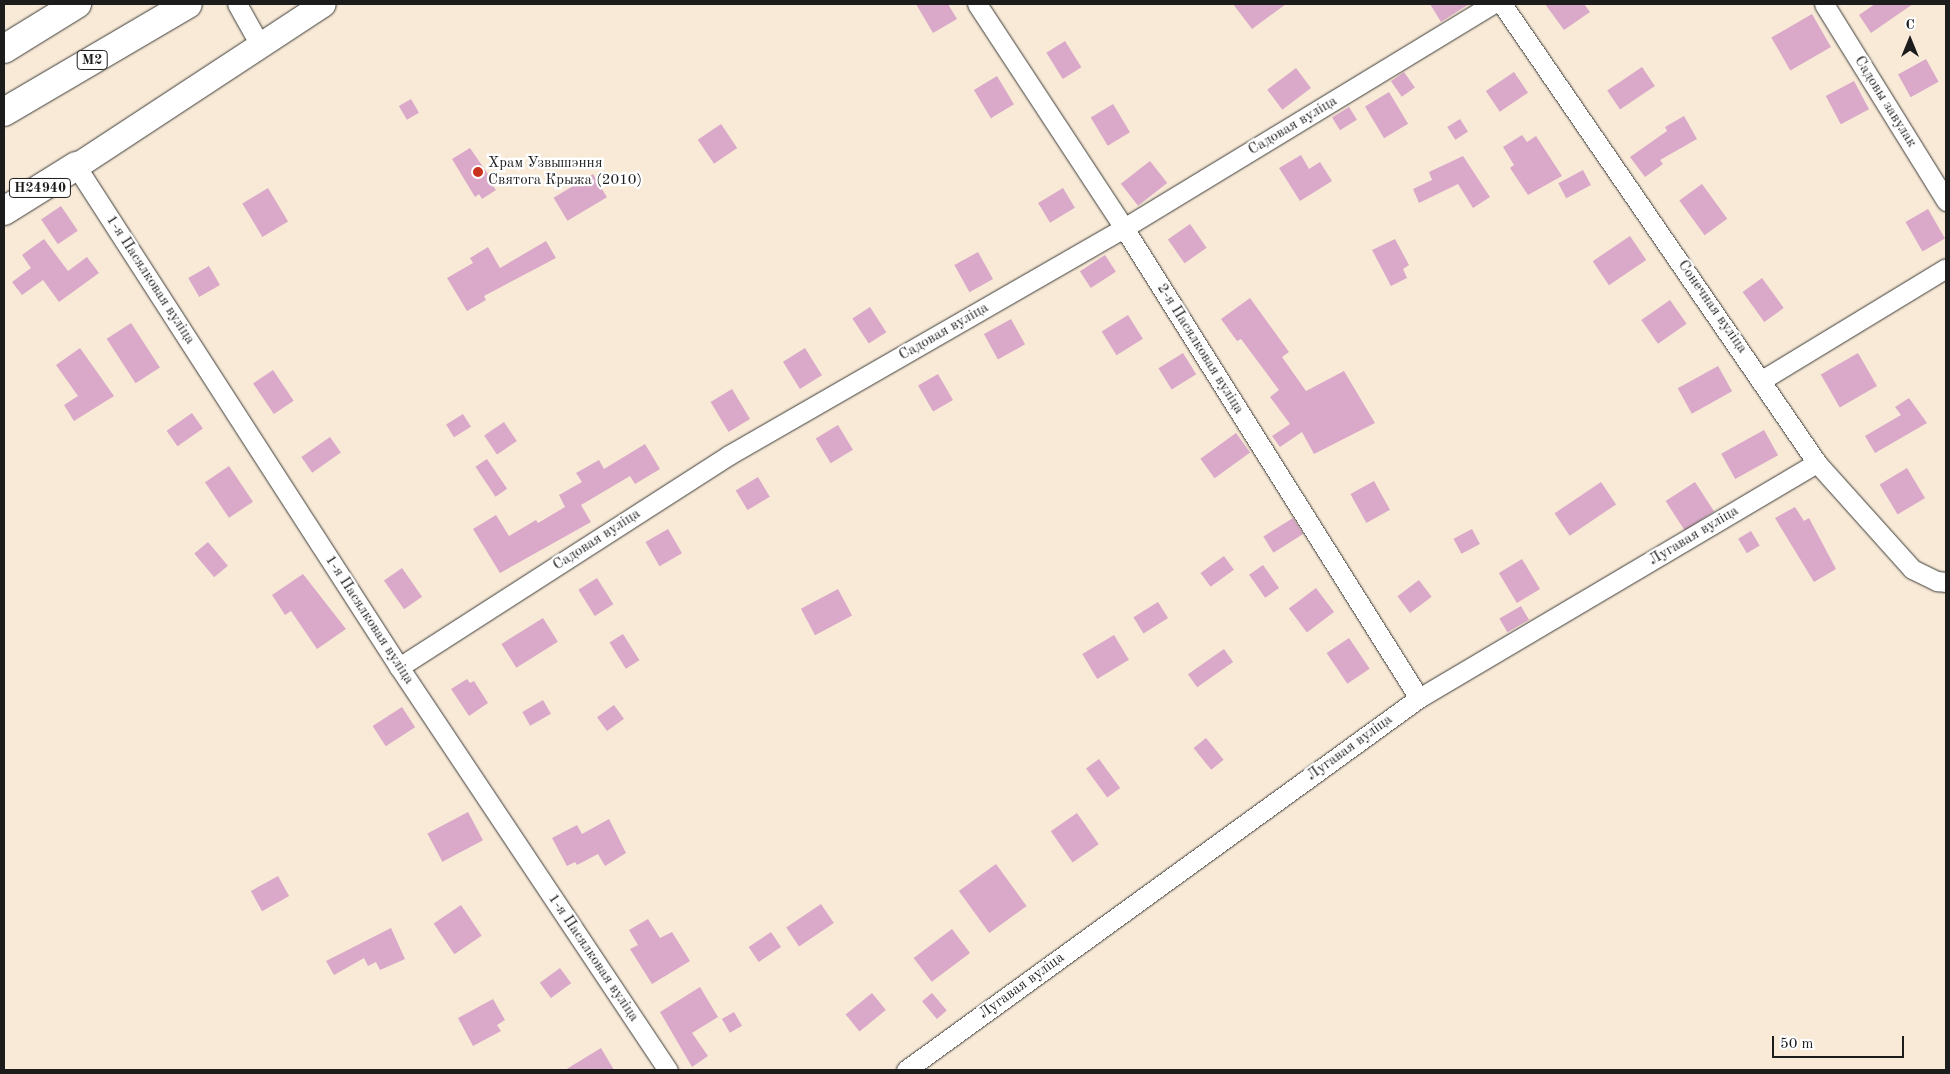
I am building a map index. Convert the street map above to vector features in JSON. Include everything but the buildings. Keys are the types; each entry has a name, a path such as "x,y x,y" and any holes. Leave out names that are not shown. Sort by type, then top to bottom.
{"highway":[{"path":"4,49 77,4"},
{"name":"М2","path":"4,112 184,6"},
{"name":"Н24940","path":"4,211 76,166"}],"main road":[{"name":"Н24940","path":"76,166 323,4"}],"street":[{"path":"237,4 260,45"},
{"name":"2-я Пасялковая вуліца","path":"977,4 1124,228 1419,698"},
{"name":"Садовая вуліца","path":"399,667 729,455 1124,228 1493,4"},
{"name":"Сонечная вуліца","path":"1502,4 1762,380 1817,463 1912,569 1937,582 1946,582"},
{"name":"Садовы завулак","path":"1824,4 1946,201"},
{"name":"1-я Пасялковая вуліца","path":"76,166 399,667 668,1070"},
{"path":"1762,380 1946,268"},
{"name":"Лугавая вуліца","path":"906,1070 1419,698 1817,463"}],"place":[{"name":"Храм Узвышэння Святога Крыжа (2010)","path":"478,172"}]}
